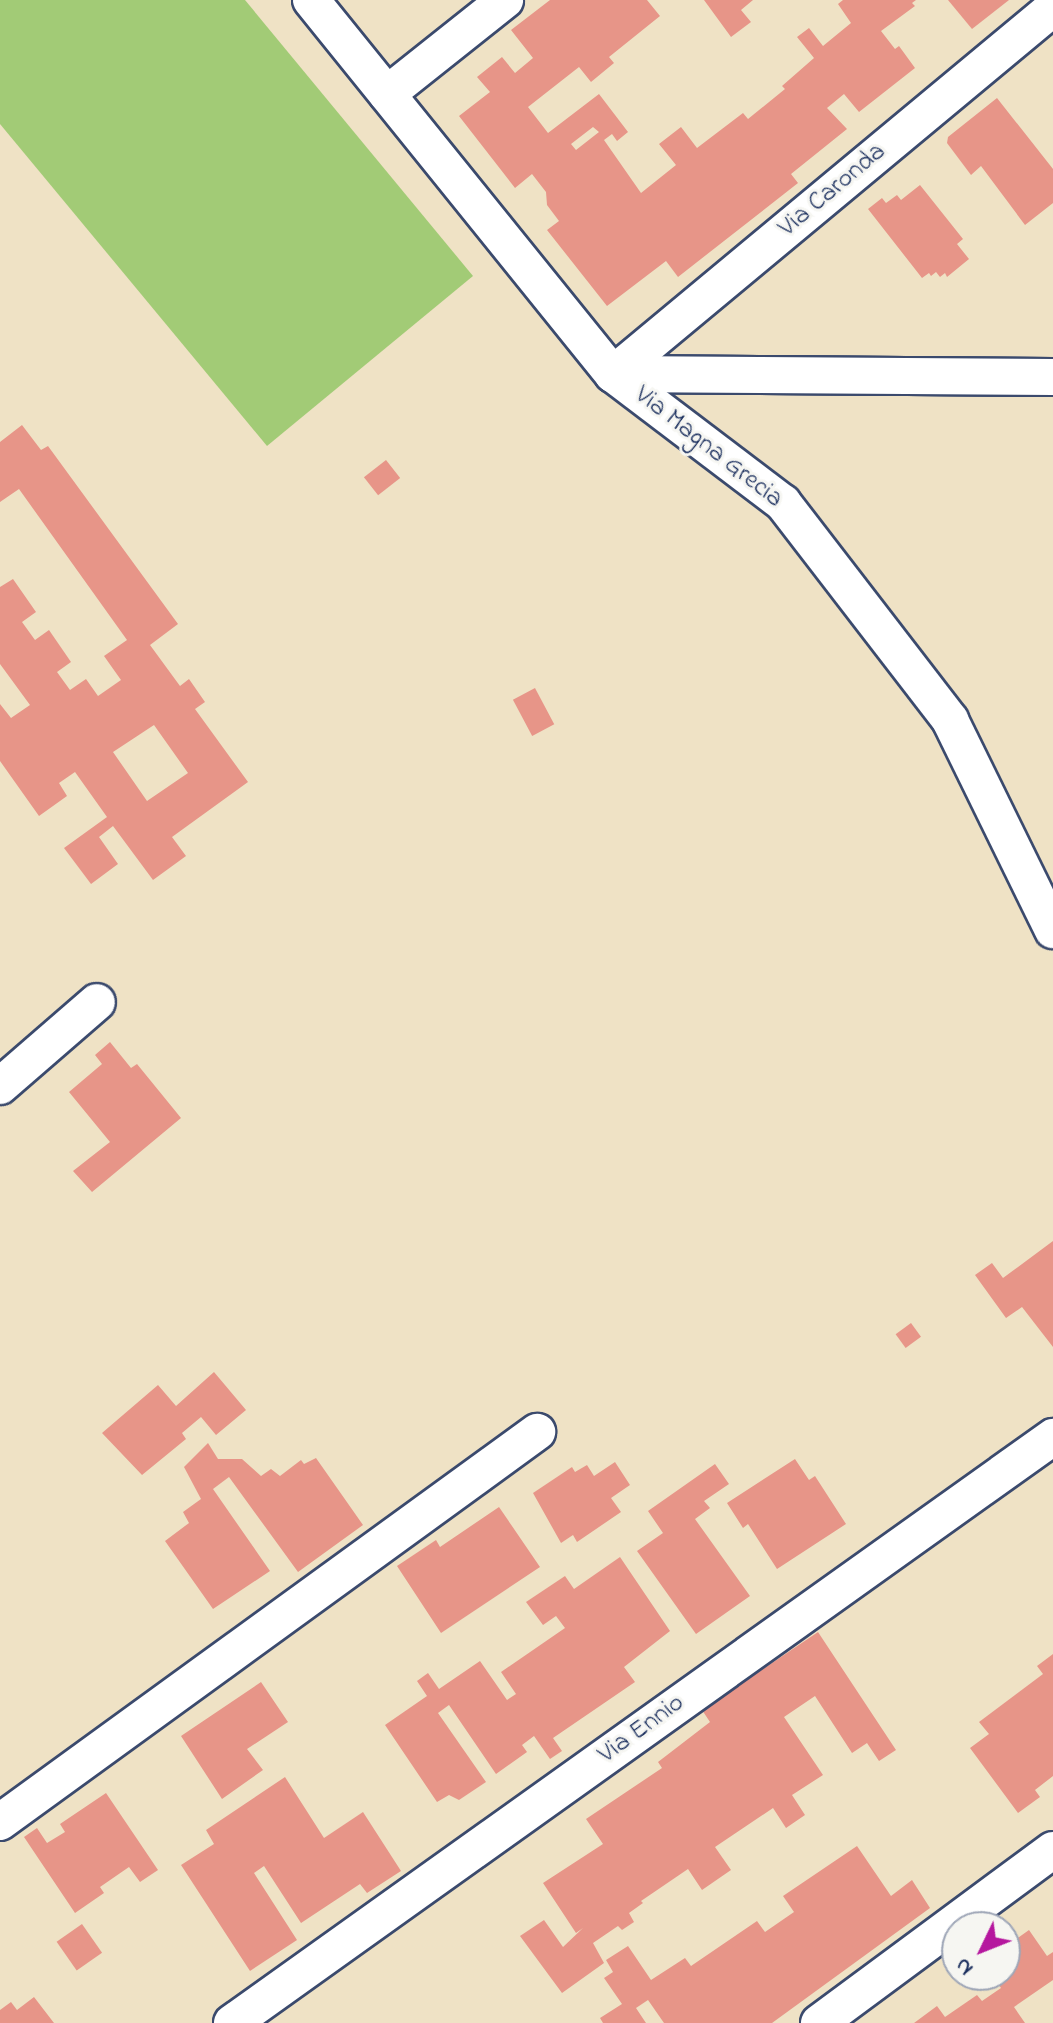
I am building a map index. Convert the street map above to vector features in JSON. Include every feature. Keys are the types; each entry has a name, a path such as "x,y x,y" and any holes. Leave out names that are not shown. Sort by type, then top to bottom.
{"street":[{"name":"Via Magna Grecia","path":"311,0 613,374 783,503 950,720 1053,930"},
{"path":"387,94 505,0"},
{"name":"Via Caronda","path":"613,374 1053,8"},
{"path":"613,374 1053,377"},
{"path":"0,1086 97,1002"},
{"path":"0,1822 537,1432"},
{"name":"Via Ennio","path":"232,2023 1053,1437"},
{"path":"819,2023 1053,1850"}],"green space":[{"path":"0,0 245,0 473,276 267,446 0,124"}],"building":[{"path":"550,0 647,0 660,16 609,57 614,63 591,82 579,67 528,107 548,133 599,94 628,132 617,141 612,134 604,140 641,193 676,165 659,144 681,127 697,148 743,113 748,119 785,89 782,86 814,58 797,37 809,28 823,46 851,23 838,4 843,0 916,0 912,3 915,6 881,31 895,49 899,46 915,68 859,112 844,94 827,108 847,129 791,174 798,183 678,277 666,261 607,306 547,230 559,221 547,205 546,192 532,174 515,188 459,116 490,92 477,77 502,57 515,73 533,58 511,30","holes":["593,127 599,132 576,150 571,144"]},
{"path":"704,0 753,0 741,10 751,22 731,37"},
{"path":"948,0 1009,0 972,29"},
{"path":"997,98 1053,169 1053,203 1025,225 981,166 971,175 947,143 948,137"},
{"path":"920,185 963,239 957,244 969,259 947,277 945,273 940,277 936,272 922,278 868,209 882,198 886,203 897,195 901,200"},
{"path":"22,425 41,450 48,446 178,624 150,645 180,686 189,679 205,702 195,709 248,782 172,837 186,856 153,880 113,826 99,837 118,864 91,884 64,848 107,817 75,772 59,783 67,796 39,816 0,761 0,704 11,718 30,705 0,664 0,587 13,579 36,612 22,622 35,640 49,630 71,662 57,672 70,690 86,679 98,696 121,680 104,656 127,640 19,489 0,502 0,442","holes":["154,725 188,773 147,801 113,752"]},
{"path":"386,460 400,478 378,495 364,477"},
{"path":"535,688 554,724 532,736 513,700"},
{"path":"110,1042 131,1068 137,1064 181,1118 92,1192 73,1171 110,1142 69,1092 102,1064 95,1055"},
{"path":"1053,1241 1053,1347 1022,1307 1006,1318 975,1275 992,1263 1003,1278"},
{"path":"911,1323 921,1337 906,1348 896,1334"},
{"path":"214,1372 246,1410 216,1435 201,1417 182,1433 186,1439 142,1475 102,1433 158,1385 176,1406"},
{"path":"208,1443 218,1459 242,1459 261,1476 271,1469 280,1476 301,1460 304,1464 316,1458 363,1525 298,1572 229,1477 213,1489 270,1571 213,1609 165,1541 189,1523 183,1512 201,1499 184,1467"},
{"path":"795,1459 809,1480 815,1476 846,1524 777,1569 748,1524 743,1528 727,1503"},
{"path":"615,1462 630,1485 611,1498 621,1512 577,1542 573,1535 561,1543 533,1493 572,1467 575,1472 587,1465 594,1476"},
{"path":"715,1464 729,1484 704,1501 710,1508 695,1519 750,1596 696,1634 637,1551 663,1533 648,1511"},
{"path":"499,1507 540,1567 441,1633 397,1566 436,1540 440,1547"},
{"path":"620,1557 670,1631 624,1667 635,1682 553,1738 562,1751 550,1759 534,1736 522,1745 527,1752 496,1774 449,1705 438,1713 486,1782 459,1800 449,1795 437,1802 385,1725 427,1696 417,1681 428,1673 439,1689 480,1661 507,1700 516,1694 501,1672 565,1628 556,1616 543,1625 526,1602 565,1576 574,1589"},
{"path":"818,1632 896,1750 879,1761 867,1743 852,1753 815,1696 784,1717 823,1775 792,1795 805,1815 786,1828 773,1808 715,1847 731,1870 702,1890 688,1869 641,1901 643,1903 629,1913 634,1922 622,1930 618,1926 593,1943 604,1963 562,1993 520,1936 544,1920 563,1947 583,1928 576,1933 543,1883 603,1844 586,1819 662,1768 658,1762 710,1722 702,1710"},
{"path":"1053,1654 1053,1776 1035,1790 1040,1797 1018,1813 970,1748 989,1734 979,1722 1043,1674 1037,1666"},
{"path":"261,1682 288,1722 247,1749 263,1770 222,1799 181,1736"},
{"path":"285,1777 324,1838 363,1812 401,1871 367,1893 360,1884 301,1923 264,1866 254,1873 297,1940 250,1971 181,1865 214,1844 206,1830"},
{"path":"106,1793 158,1870 140,1882 129,1867 100,1887 104,1893 75,1913 24,1837 37,1828 47,1843 65,1832 60,1824"},
{"path":"857,1846 891,1896 912,1880 930,1908 772,2023 664,2023 648,2000 636,2008 646,2023 603,2023 600,2018 622,2004 604,1978 613,1972 606,1960 628,1946 651,1980 685,1958 691,1966 757,1921 765,1932 794,1912 783,1896"},
{"path":"82,1924 102,1953 77,1970 57,1942"},
{"path":"1029,1930 1047,1956 1053,1952 1053,1980 1014,2007 1025,2023 914,2023 937,2006 945,2017 977,1995 982,2001 997,1991 1021,1991 1021,1936"},
{"path":"34,1997 54,2023 0,2023 0,2010 11,2002 17,2010"}]}
